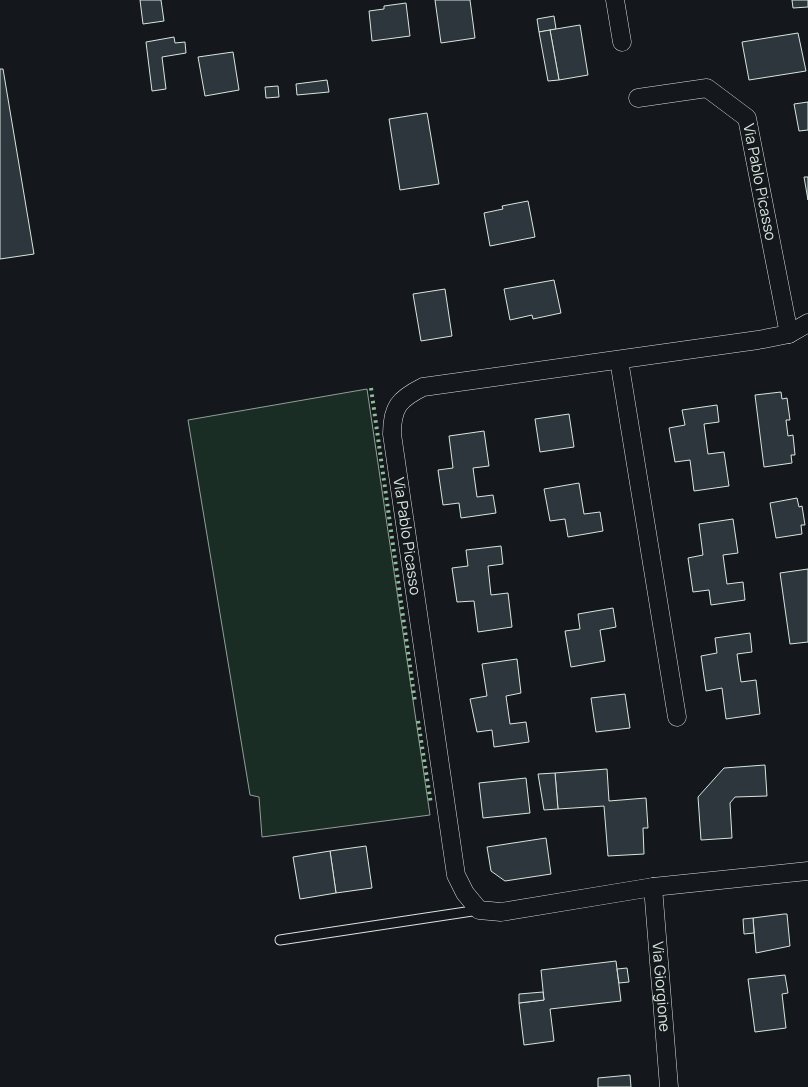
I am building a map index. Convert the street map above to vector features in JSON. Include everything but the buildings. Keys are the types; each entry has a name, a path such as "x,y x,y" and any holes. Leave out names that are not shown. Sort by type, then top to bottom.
{"street":[{"path":"616,0 622,42"},
{"name":"Via Pablo Picasso","path":"638,98 707,88 747,118 789,334"},
{"name":"Via Pablo Picasso","path":"479,910 465,893 456,875 392,434 392,419 402,398 423,387 789,334 808,324"},
{"path":"618,360 677,718"},
{"path":"479,910 501,912 653,887 808,871"},
{"name":"Via Giorgione","path":"653,887 670,1087"}],"lane":[{"path":"280,940 479,910"}],"green space":[{"path":"367,389 430,815 262,837 259,797 250,795 188,420"}],"hedge":[{"path":"371,388 415,702"},
{"path":"418,721 431,804"}]}
